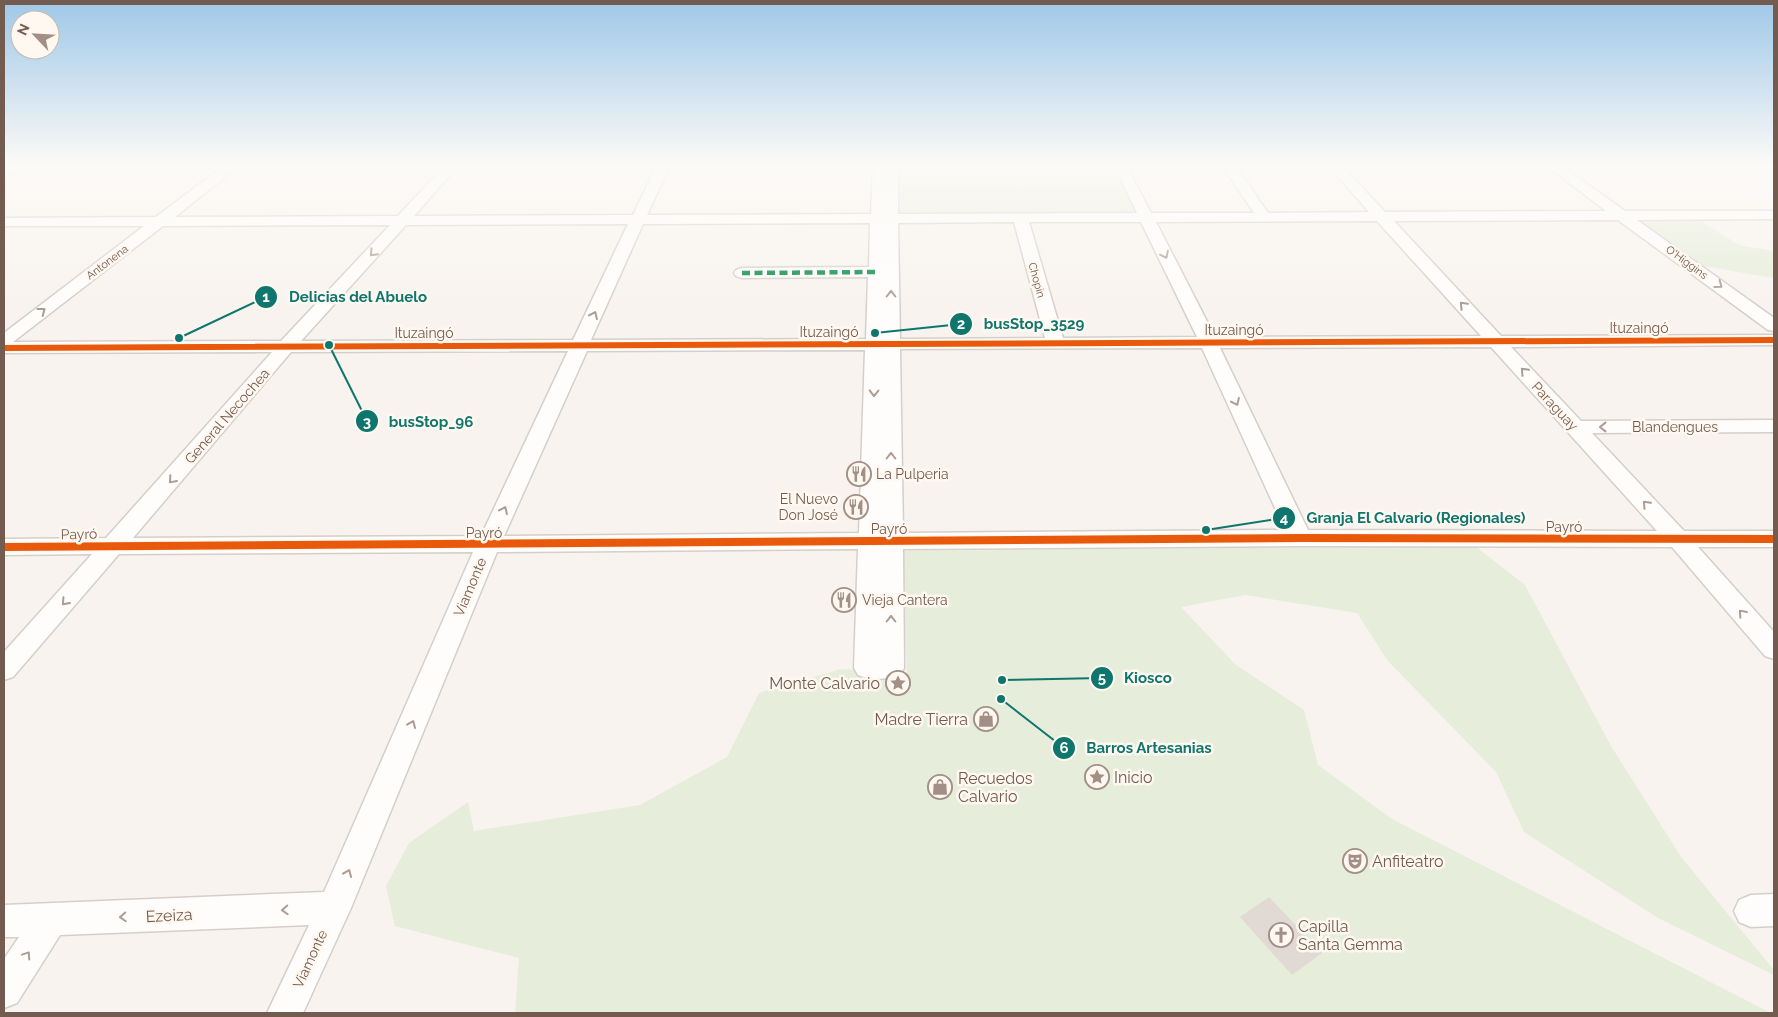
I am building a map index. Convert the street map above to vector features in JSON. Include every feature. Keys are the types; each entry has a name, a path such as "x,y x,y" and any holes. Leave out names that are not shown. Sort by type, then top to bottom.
{"street":[{"name":"Antonena","path":"4,340 171,212"},
{"name":"General Necochea","path":"4,670 288,345 410,212"},
{"name":"Viamonte","path":"285,1013 334,908 488,545 641,212"},
{"path":"881,542 883,212"},
{"path":"883,344 876,272 885,212"},
{"path":"1144,212 1208,342 1300,538"},
{"path":"1261,212 1264,217"},
{"name":"Paraguay","path":"1378,212 1679,540 1774,649"},
{"name":"O'Higgins","path":"1619,212 1774,326"},
{"path":"4,222 1774,215"},
{"name":"Chopin","path":"1020,217 1055,343"},
{"path":"742,273 876,272"},
{"name":"Ituzaingó","path":"4,348 288,345 1774,340"},
{"name":"Blandengues","path":"1575,427 1774,426"},
{"name":"Payró","path":"4,548 1300,538 1774,539"},
{"name":"Ezeiza","path":"4,921 334,908"},
{"path":"4,990 50,920"}],"green space":[{"path":"899,212 1137,213 899,214"},
{"path":"1697,218 1738,245 1774,251 1774,278 1697,265 1640,222 1643,219"},
{"path":"1475,546 1525,585 1611,746 1681,857 1774,970 1774,975 1658,918 1524,832 1496,772 1388,661 1357,613 1245,595 1181,607 1236,665 1304,710 1318,765 1392,819 1771,1013 515,1013 519,958 395,926 386,886 409,843 468,802 474,831 640,805 727,757 759,693 841,669 907,673 901,551"}],"building":[{"name":"Capilla Santa Gemma","path":"1269,897 1322,953 1292,975 1240,917"}],"marked path":[{"path":"742,273 876,272"}],"cycle path":[{"path":"4,348 1774,340"},
{"path":"4,547 1300,538 1774,539"}],"place":[{"name":"busStop_3529","path":"875,333"},
{"name":"Delicias del Abuelo","path":"179,338"},
{"name":"busStop_96","path":"329,345"},
{"name":"La Pulperia","path":"859,474"},
{"name":"El Nuevo Don José","path":"856,507"},
{"name":"Granja El Calvario (Regionales)","path":"1206,530"},
{"name":"Vieja Cantera","path":"844,600"},
{"name":"Kiosco","path":"1002,680"},
{"name":"Monte Calvario","path":"898,683"},
{"name":"Barros Artesanias","path":"1001,699"},
{"name":"Madre Tierra","path":"986,719"},
{"name":"Inicio","path":"1097,777"},
{"name":"Recuedos Calvario","path":"940,787"},
{"name":"Anfiteatro","path":"1355,861"},
{"name":"Capilla Santa Gemma","path":"1281,935"}]}
